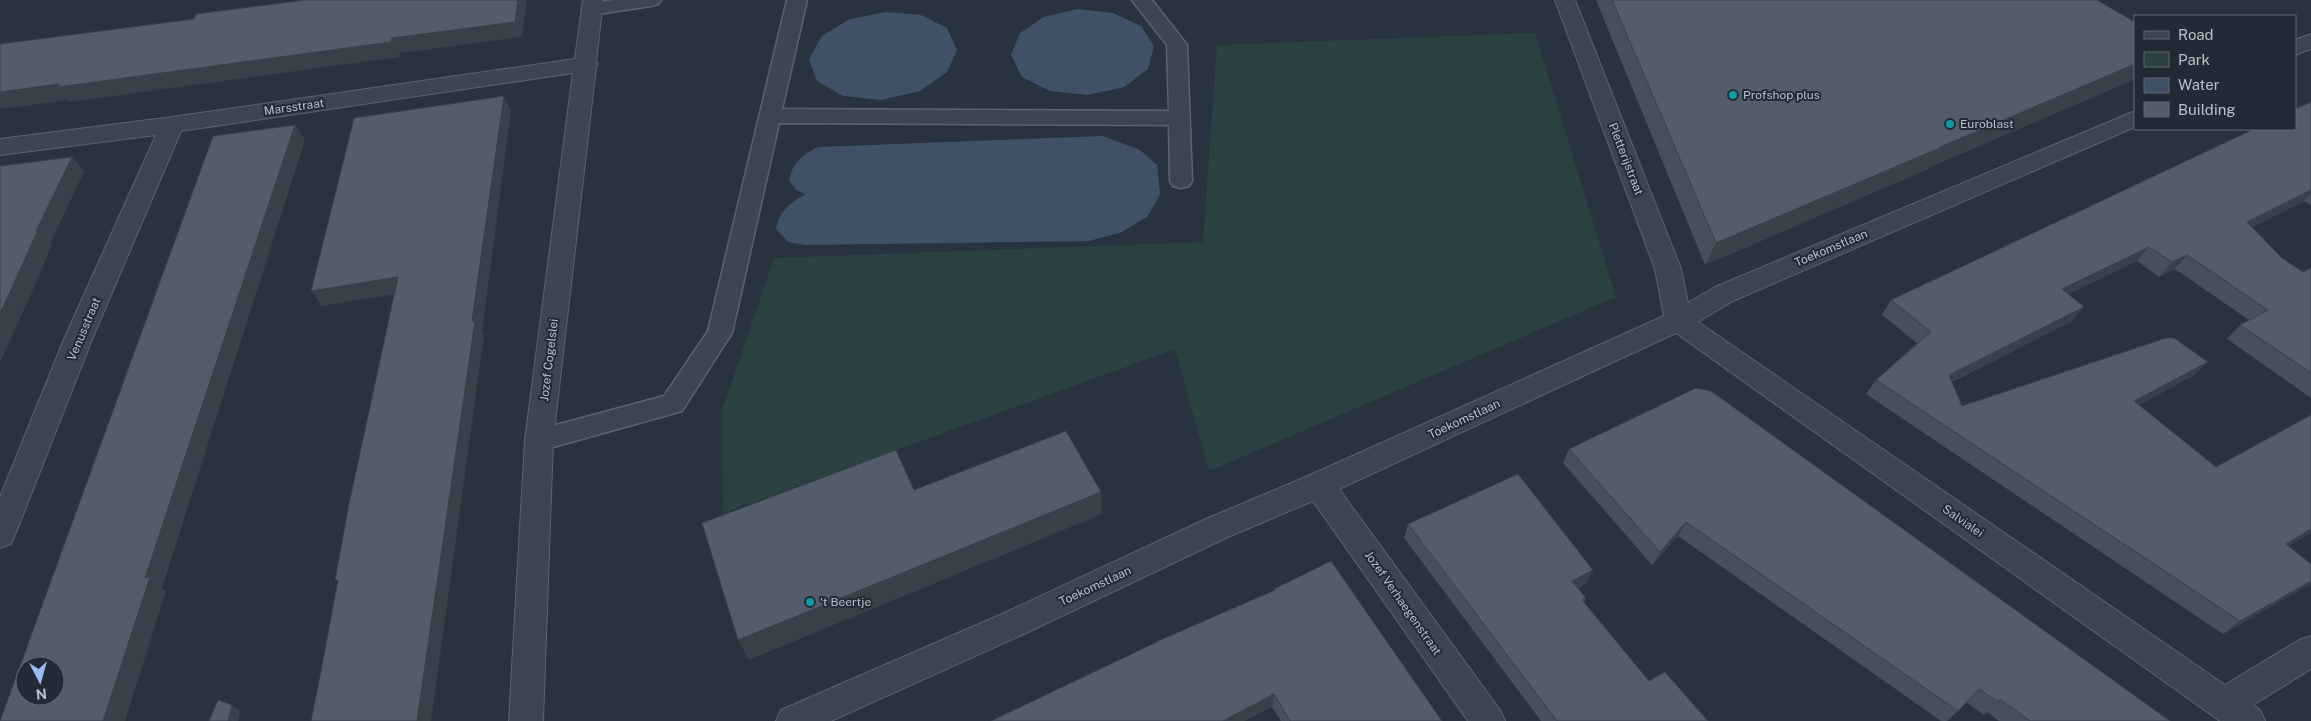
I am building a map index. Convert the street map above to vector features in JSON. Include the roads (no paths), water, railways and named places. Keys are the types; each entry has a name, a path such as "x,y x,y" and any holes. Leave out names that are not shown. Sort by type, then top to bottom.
{"street":[{"name":"Pletterijstraat","path":"1565,0 1668,269 1678,321"},
{"name":"Jozef Cogelslei","path":"526,721 539,440 593,5"},
{"path":"2296,48 2311,41"},
{"name":"Marsstraat","path":"0,147 172,125 587,64"},
{"name":"Toekomstlaan","path":"793,721 1012,624 1217,528 1319,485 1678,321 1724,294 2134,118"},
{"name":"Venusstraat","path":"0,535 79,337 172,125"},
{"name":"Salvialei","path":"1678,321 2236,713"},
{"name":"Jozef Verhaegenstraat","path":"1319,485 1488,721"},
{"path":"2236,713 2311,651"}],"lane":[{"path":"593,5 650,0"},
{"path":"539,440 673,404 720,333 797,0"},
{"path":"1142,0 1177,45 1182,181"},
{"path":"770,116 1180,118"}],"water":[{"path":"1078,9 1113,13 1141,26 1154,46 1148,69 1124,87 1088,95 1050,91 1022,77 1011,55 1020,33 1044,17"},
{"path":"886,12 921,15 947,28 957,50 947,72 920,91 881,100 843,96 817,81 809,59 822,36 850,19"},
{"path":"1103,136 1140,150 1157,165 1160,194 1148,216 1122,232 1089,241 805,245 788,242 776,229 780,217 786,208 806,194 796,190 789,180 793,168 803,156 818,147"}],"place":[{"name":"Profshop plus","path":"1733,95"},
{"name":"Euroblast","path":"1950,124"},
{"name":"'t Beertje","path":"810,602"}]}
